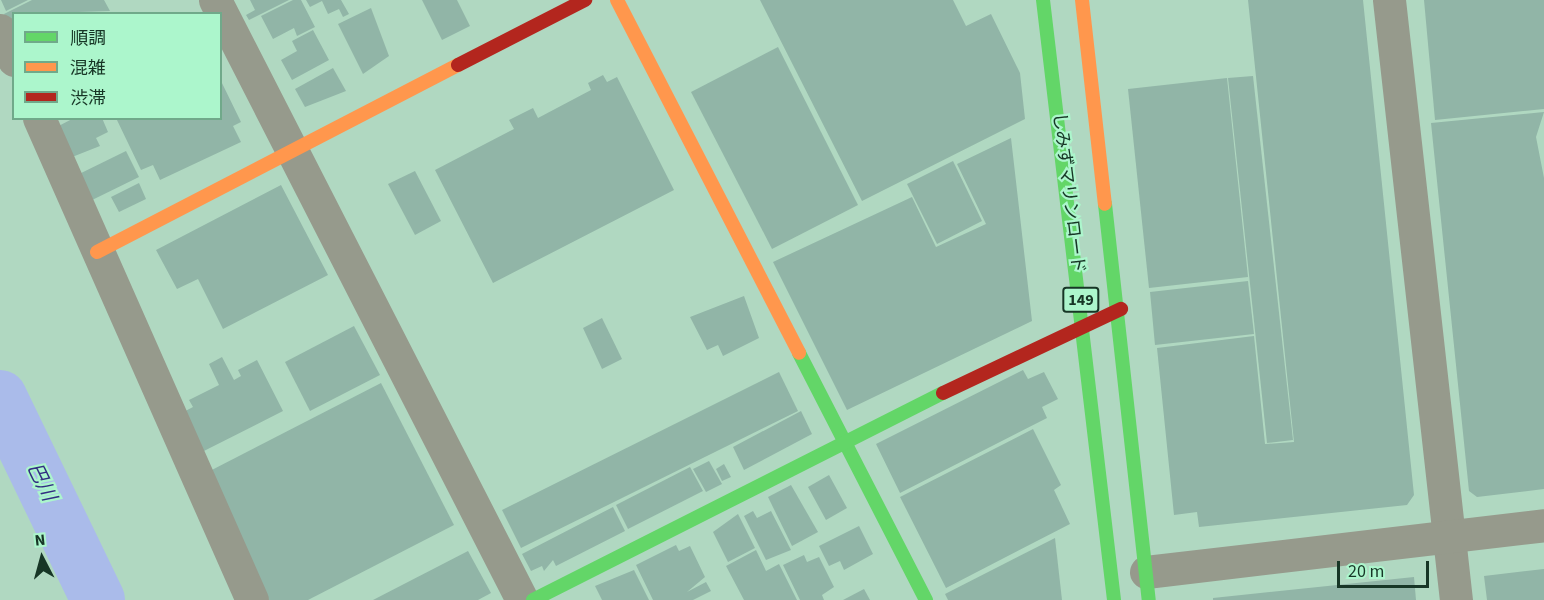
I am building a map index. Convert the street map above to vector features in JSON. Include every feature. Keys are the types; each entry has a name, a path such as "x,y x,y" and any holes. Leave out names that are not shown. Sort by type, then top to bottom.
{"main road":[{"path":"97,252 585,0"},
{"path":"617,0 926,600"},
{"name":"しみずマリンロード","path":"1043,0 1085,328 1114,600"},
{"name":"149","path":"1082,0 1121,309 1148,586"},
{"path":"533,600 844,440 1121,309"}],"street":[{"path":"1389,0 1456,600"},
{"path":"222,14 522,600"},
{"path":"0,30 12,56"},
{"path":"40,120 252,600"},
{"path":"1148,586 1449,535 1544,525"}],"building":[{"path":"1,0 28,0 6,11"},
{"path":"32,0 104,0 110,11 12,12 12,30 4,14"},
{"path":"250,0 289,0 249,20 246,15 255,10"},
{"path":"293,0 301,0 315,27 297,36 294,28 273,39 261,16"},
{"path":"306,0 341,0 349,14 343,17 339,9 328,14 322,1 310,7"},
{"path":"422,0 457,0 470,26 442,40"},
{"path":"760,0 953,0 966,26 991,14 1020,73 1025,119 862,201"},
{"path":"1248,0 1363,0 1414,495 1407,505 1199,527 1197,512 1174,515 1157,348 1254,336 1265,444 1294,442"},
{"path":"1424,0 1544,0 1544,109 1435,120"},
{"path":"371,8 389,56 363,74 338,24"},
{"path":"313,30 329,60 292,80 281,60 297,51 292,41"},
{"path":"778,47 858,205 772,249 691,92"},
{"path":"333,68 346,91 305,107 295,89"},
{"path":"603,75 607,82 617,77 674,190 493,283 435,170 514,129 509,120 533,108 538,118 591,90 588,83"},
{"path":"1253,76 1293,440 1267,443 1228,78"},
{"path":"1227,78 1248,277 1149,288 1128,89"},
{"path":"222,83 241,122 233,126 241,142 160,180 153,165 141,170 117,120 222,120"},
{"path":"1544,112 1536,137 1544,178 1544,489 1477,497 1469,491 1431,123"},
{"path":"70,120 103,120 108,132 96,138 100,146 62,161 49,131"},
{"path":"1011,138 1032,321 847,410 773,262 912,197 936,247 986,224 957,164"},
{"path":"126,151 139,177 86,203 73,177"},
{"path":"953,161 982,221 937,244 907,184"},
{"path":"415,171 441,221 415,235 388,184"},
{"path":"139,183 146,199 119,212 111,197"},
{"path":"281,185 328,275 223,329 198,279 177,289 156,250"},
{"path":"1248,281 1254,334 1155,345 1150,292"},
{"path":"744,296 759,338 723,356 718,345 707,350 690,317"},
{"path":"602,318 622,359 602,369 583,328"},
{"path":"354,326 380,375 310,411 285,362"},
{"path":"222,357 234,380 241,376 238,370 257,360 283,411 192,457 172,418 193,407 189,400 219,385 209,364"},
{"path":"1023,370 1028,379 1044,372 1058,399 1042,407 1047,418 900,493 876,444"},
{"path":"779,372 798,411 521,548 502,510"},
{"path":"381,383 454,525 308,600 269,600 204,474"},
{"path":"801,411 812,434 744,470 733,447"},
{"path":"1033,429 1061,485 1054,490 1070,524 946,588 900,497"},
{"path":"709,461 722,484 706,492 693,469"},
{"path":"724,464 731,477 722,481 716,469"},
{"path":"690,467 703,491 628,529 616,505"},
{"path":"829,475 847,508 826,520 808,487"},
{"path":"791,485 818,532 792,546 768,497"},
{"path":"613,507 625,531 556,566 553,560 544,571 542,566 531,571 522,554"},
{"path":"753,511 757,518 771,511 791,550 766,560 744,516"},
{"path":"738,514 755,548 728,562 713,532"},
{"path":"859,526 873,554 844,570 840,561 829,566 819,546"},
{"path":"1055,538 1062,600 948,600 945,594"},
{"path":"676,545 679,551 690,546 705,577 687,592 706,582 711,591 693,600 653,600 636,565"},
{"path":"756,550 766,571 779,564 797,600 744,600 726,566"},
{"path":"468,551 491,593 478,600 373,600"},
{"path":"804,555 807,562 819,557 834,587 822,595 824,600 800,600 783,565"},
{"path":"1544,569 1544,600 1487,600 1484,576"},
{"path":"634,570 649,600 602,600 595,586"},
{"path":"1414,577 1416,600 1213,600 1213,598"},
{"path":"864,589 870,600 843,600"}],"waterway":[{"name":"巴川","path":"0,397 98,600"}],"traffic: fast":[{"path":"1043,0 1114,600"},
{"path":"1105,204 1149,600"},
{"path":"799,353 926,600"},
{"path":"533,600 943,393"}],"traffic: slow":[{"path":"617,0 799,353"},
{"path":"1082,0 1105,204"},
{"path":"97,252 458,65"}],"traffic: jam":[{"path":"458,65 585,0"},
{"path":"943,393 1121,309"}]}
